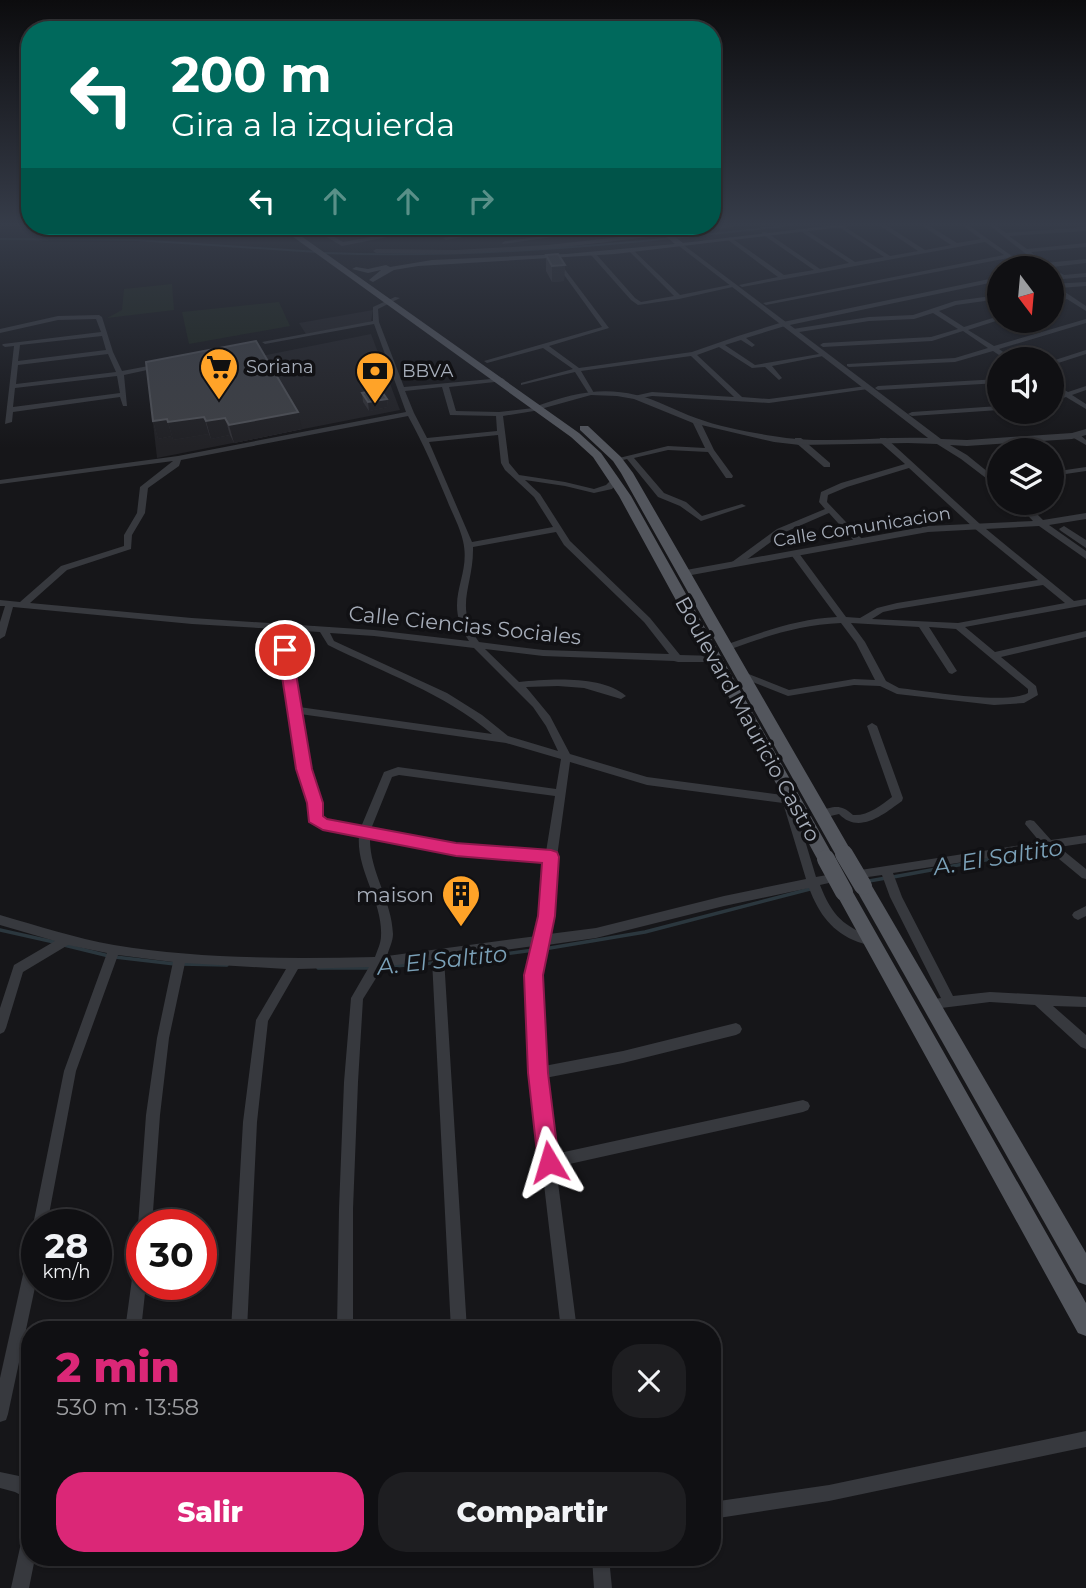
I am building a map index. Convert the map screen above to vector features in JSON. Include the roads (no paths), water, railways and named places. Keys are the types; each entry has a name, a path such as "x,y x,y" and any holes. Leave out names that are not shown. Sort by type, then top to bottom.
{"main road":[{"path":"376,317 391,300"},
{"name":"Boulevard Mauricio Castro","path":"391,300 523,384 590,447 615,481 717,659 791,800 826,859 854,889 941,1003 1086,1272"},
{"name":"Boulevard Mauricio Castro","path":"391,300 502,380 588,431 623,458 844,854 871,941 1086,1325"}],"street":[{"path":"487,361 606,328 586,299"},
{"path":"633,299 644,304 668,299"},
{"path":"755,299 849,365 987,472"},
{"path":"760,299 866,388 987,472"},
{"path":"766,303 786,299"},
{"path":"523,384 577,370 693,354 740,337 912,299"},
{"path":"792,327 873,318 907,318 962,301 980,299"},
{"path":"1071,299 1086,309"},
{"path":"257,345 376,317 391,300"},
{"path":"935,311 991,347"},
{"path":"0,331 58,318 99,317 118,371 125,405"},
{"path":"376,317 400,389 470,545 461,610 467,629 479,647 547,718 566,757 551,857 547,916 534,975 538,1073 568,1321"},
{"path":"996,347 1086,321"},
{"path":"822,345 932,339 987,322"},
{"path":"5,345 104,334"},
{"path":"740,337 752,345"},
{"path":"8,422 18,344"},
{"path":"720,345 751,365 768,366 825,355"},
{"path":"545,346 577,370 591,393"},
{"path":"849,365 955,360 987,350"},
{"path":"15,363 110,352"},
{"path":"1064,359 1086,352"},
{"path":"693,354 741,400"},
{"path":"13,386 100,377 172,361"},
{"path":"768,366 779,378"},
{"path":"400,389 502,380"},
{"path":"878,388 987,382"},
{"path":"445,386 453,413 499,414 545,406 591,393 636,397 652,394 785,400 866,388"},
{"path":"1066,395 1086,388"},
{"path":"10,410 122,395"},
{"path":"1066,395 1086,407"},
{"path":"636,397 696,421 787,441 1075,436 1086,429"},
{"path":"912,414 987,409"},
{"path":"0,481 178,458 410,413"},
{"path":"499,414 499,433 509,470 533,492 567,543 656,630 678,659"},
{"path":"696,421 710,450 729,476"},
{"path":"799,441 942,439 1086,429"},
{"path":"425,440 499,433"},
{"path":"1075,436 1086,443"},
{"path":"883,440 977,526 1072,604"},
{"path":"799,441 827,465"},
{"path":"623,458 668,448 710,450"},
{"path":"22,605 64,568 128,547 128,535 141,513 145,487 176,464 178,458"},
{"path":"623,458 661,495 683,504 701,519 742,506"},
{"path":"859,541 829,510 822,498 828,491 910,465"},
{"path":"1064,473 1086,470"},
{"path":"518,477 594,491 609,487 615,481"},
{"path":"533,492 548,481"},
{"path":"735,564 780,531 829,510"},
{"path":"1033,515 1086,556"},
{"path":"1046,515 1086,545"},
{"name":"Calle Comunicacion","path":"686,573 928,528 1041,523 1086,516"},
{"path":"470,545 556,529"},
{"path":"795,554 845,620 870,657 883,683"},
{"path":"861,621 886,608 1044,582"},
{"path":"728,647 782,628 845,620 958,626 1086,602"},
{"path":"0,636 5,604"},
{"name":"Calle Ciencias Sociales","path":"5,604 374,633 544,653 717,659"},
{"path":"922,624 952,671"},
{"path":"743,675 789,693 843,683 883,683 897,691 994,702 1030,698 1035,692 1032,688 958,626"},
{"path":"281,627 308,788 315,803 315,818 323,824 456,849 551,857"},
{"path":"323,629 331,643 444,695 479,717 506,739"},
{"path":"995,655 1086,634"},
{"path":"518,685 572,683 604,689 621,696"},
{"path":"295,710 506,739 647,782 791,800 796,831 829,916 850,934 871,941"},
{"path":"822,814 840,810 849,818 859,819 876,813 898,798 872,726"},
{"path":"345,1321 346,1209 358,998 379,962 387,937 387,924 369,870 365,830 388,775 398,771 559,793"},
{"path":"1030,824 1050,846 1086,875"},
{"path":"0,920 67,940 114,950 180,958 295,964 379,962 596,933 814,881 1086,839"},
{"path":"886,871 941,1003 990,997 1086,1002"},
{"path":"0,933 16,926"},
{"path":"0,1028 18,970 67,940"},
{"path":"43,1209 70,1071 114,950"},
{"path":"438,956 458,1321"},
{"path":"146,1209 161,1051 180,958"},
{"path":"239,1321 250,1122 262,1020 295,964"},
{"path":"1039,1001 1086,1043"},
{"path":"538,1073 623,1057 736,1029"},
{"path":"549,1162 803,1106"},
{"path":"0,1414 25,1300"},
{"path":"134,1321 137,1300"},
{"path":"721,1510 830,1493 1086,1439"},
{"path":"0,1480 21,1485"},
{"path":"20,1588 25,1566"},
{"path":"602,1566 603,1588"}],"waterway":[{"name":"A. El Saltito","path":"893,877 1045,849"},
{"name":"A. El Saltito","path":"869,881 886,878"},
{"name":"A. El Saltito","path":"544,949 645,932 810,889"},
{"name":"A. El Saltito","path":"0,930 54,942"},
{"name":"A. El Saltito","path":"64,945 109,956"},
{"name":"A. El Saltito","path":"443,962 534,950"},
{"name":"A. El Saltito","path":"115,957 175,964"},
{"name":"A. El Saltito","path":"381,967 433,963"},
{"name":"A. El Saltito","path":"181,964 227,965"},
{"name":"A. El Saltito","path":"318,968 370,968"}],"place":[{"name":"Soriana","path":"219,401"},
{"name":"BBVA","path":"375,405"},
{"name":"maison","path":"461,928"}]}
